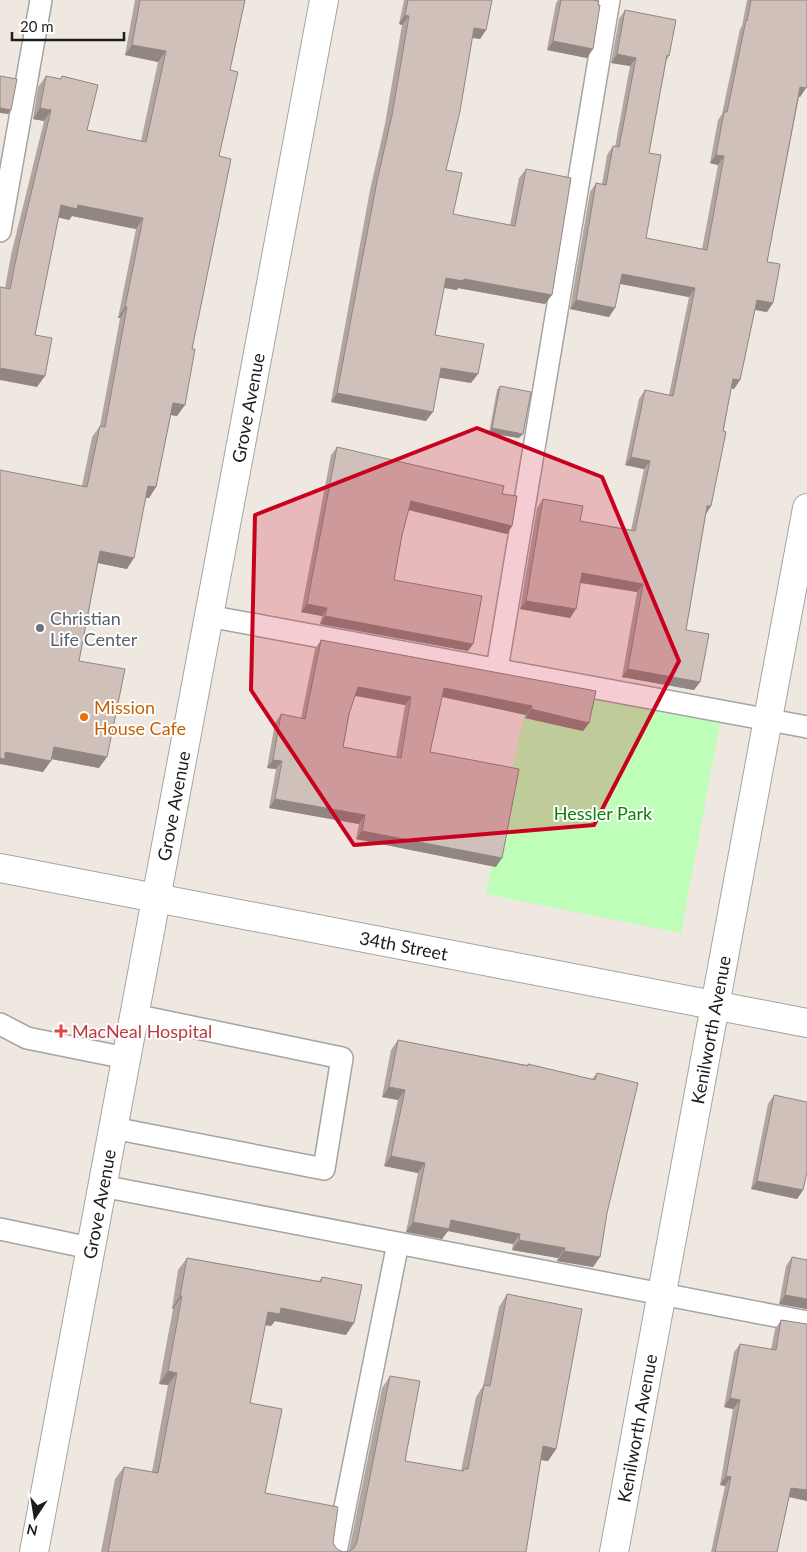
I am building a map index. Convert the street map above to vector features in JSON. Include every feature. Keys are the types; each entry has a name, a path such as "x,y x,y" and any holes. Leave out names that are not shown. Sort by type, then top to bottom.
{"street":[{"name":"Grove Avenue","path":"34,1552 324,0"},
{"name":"Kenilworth Avenue","path":"614,1552 807,508"},
{"name":"34th Street","path":"0,868 807,1023"}],"lane":[{"path":"0,231 41,0"},
{"path":"497,669 609,0"},
{"path":"208,616 807,727"},
{"path":"113,1128 324,1169 342,1058 134,1015"},
{"path":"0,1024 27,1038 126,1058"},
{"path":"102,1186 807,1322"},
{"path":"0,1230 90,1248"},
{"path":"336,1552 398,1243"}],"highlighted area":[{"path":"477,428 602,477 679,661 594,825 354,845 251,690 255,515"}],"green space":[{"name":"Hessler Park","path":"530,687 720,723 681,933 486,894"}],"building":[{"path":"140,0 245,0 230,70 238,72 219,156 231,159 192,349 195,349 185,405 173,403 156,487 148,486 134,558 100,551 79,661 125,669 107,757 54,747 51,761 5,752 5,759 0,758 0,470 87,487 100,426 105,427 127,307 125,307 143,218 78,205 77,209 61,205 35,335 52,338 45,376 0,368 0,287 10,289 51,110 40,108 46,76 61,79 62,76 98,85 87,130 146,142 166,51 132,45"},
{"path":"408,0 492,0 486,30 474,28 460,111 446,170 462,173 453,214 515,226 526,169 571,178 552,295 464,279 463,281 446,278 435,335 484,344 478,374 441,368 433,412 337,393 377,181 392,115 409,16 405,15"},
{"path":"561,0 599,1 593,49 553,41"},
{"path":"751,0 807,0 807,85 806,88 800,87 767,262 780,264 773,303 757,300 740,380 733,379 723,431 726,432 711,506 707,506 686,630 709,634 700,682 628,669 643,584 582,573 576,609 526,601 543,499 583,506 580,521 635,531 650,461 631,457 645,390 673,396 695,288 622,274 615,308 576,300 596,183 606,185 613,146 619,147 636,58 617,54 625,10 676,20 669,56 667,55 649,153 661,155 646,238 707,250 724,156 716,155 724,112 727,112"},
{"path":"0,76 17,79 11,110 0,108"},
{"path":"500,386 531,392 523,434 492,428"},
{"path":"337,447 504,486 502,494 517,496 512,526 411,501 402,535 394,580 482,596 473,644 325,616 327,608 307,604"},
{"path":"321,640 596,691 589,723 531,709 532,706 444,688 430,752 519,769 502,858 362,831 365,815 275,799 282,761 273,760 281,714 305,719","holes":["358,687 411,697 401,758 343,747 349,714"]},
{"path":"398,1040 528,1066 528,1064 595,1080 597,1073 638,1083 607,1213 600,1257 564,1251 565,1248 519,1240 520,1234 451,1220 449,1229 413,1222 425,1163 391,1156 405,1090 389,1087"},
{"path":"774,1095 807,1102 807,1172 803,1190 757,1181"},
{"path":"792,1257 807,1260 807,1299 785,1295"},
{"path":"187,1258 321,1282 322,1277 362,1285 354,1323 281,1308 280,1314 268,1312 250,1403 282,1409 265,1493 338,1507 333,1543 337,1549 343,1552 108,1552 124,1467 158,1473 177,1373 168,1371"},
{"path":"507,1294 582,1309 556,1449 543,1446 526,1552 343,1552 354,1548 357,1542 390,1376 420,1381 405,1461 463,1471 468,1469 484,1385 490,1386"},
{"path":"781,1320 807,1324 807,1490 791,1488 777,1552 715,1552 731,1477 726,1476 740,1400 730,1398 740,1344 776,1350"}],"place":[{"name":"Christian Life Center","path":"40,628"},
{"name":"Mission House Cafe","path":"84,717"},
{"name":"MacNeal Hospital","path":"61,1031"}]}
